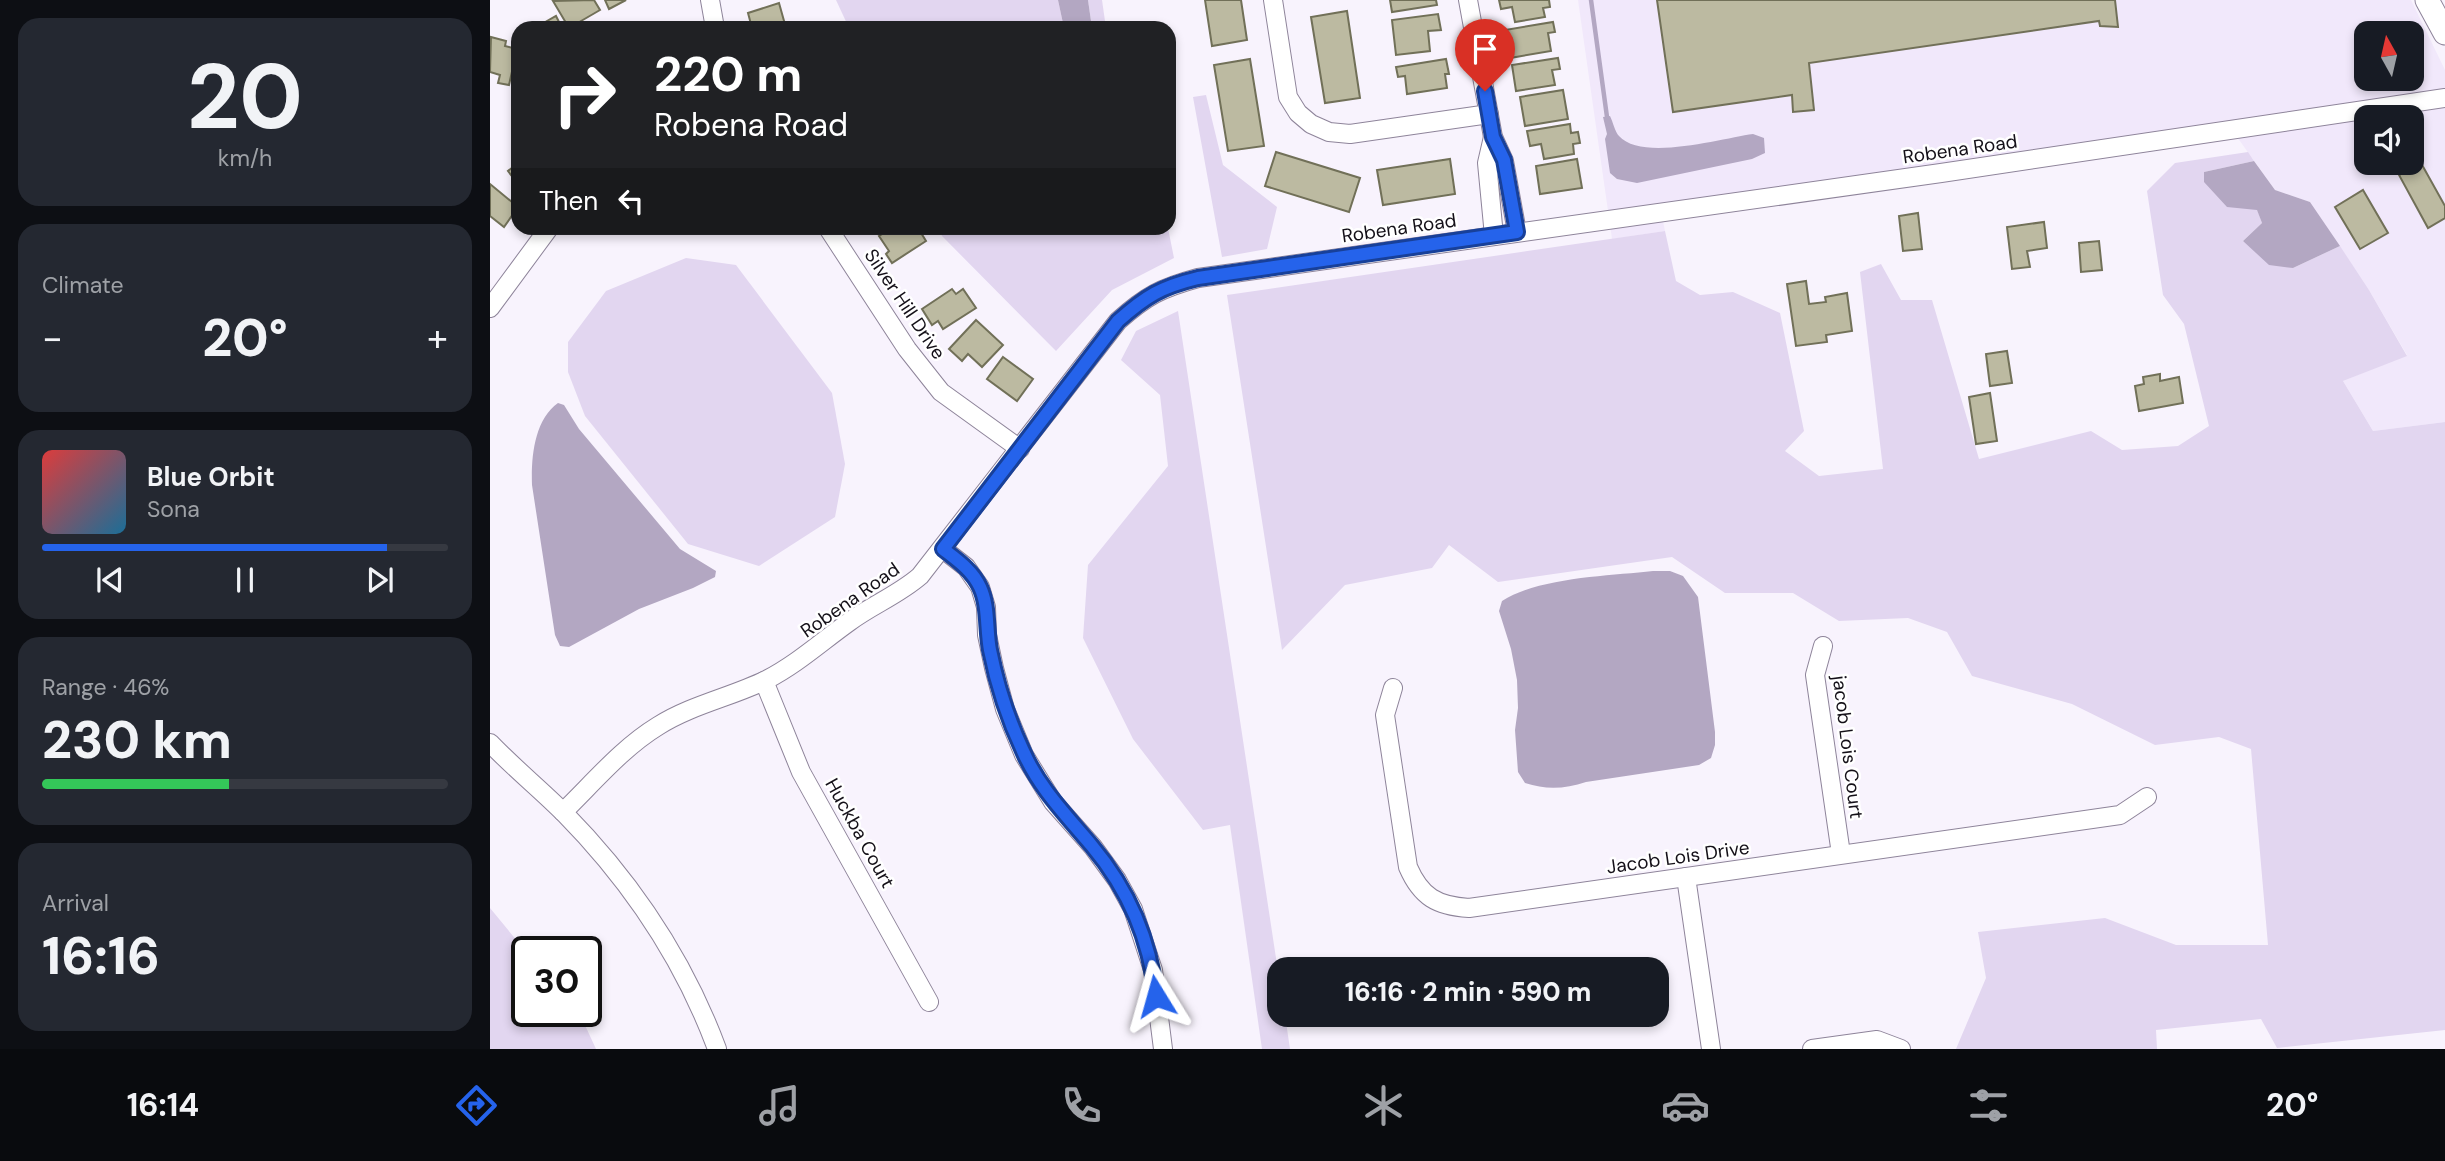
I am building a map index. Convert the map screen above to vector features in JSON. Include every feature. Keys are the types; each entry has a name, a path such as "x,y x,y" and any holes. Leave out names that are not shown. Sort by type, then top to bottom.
{"main road":[{"path":"2427,0 2445,33"}],"street":[{"path":"710,0 714,21"},
{"path":"1273,0 1288,97 1298,113 1311,124 1329,132 1350,134 1489,114"},
{"path":"1468,0 1493,137 1504,160 1517,232"},
{"name":"Robena Road","path":"563,813 636,741 654,727 673,716 764,681 792,665 875,604 901,592 920,576 1118,321 1145,298 1170,285 1198,278 1941,173 2445,98"},
{"path":"1493,137 1487,163 1494,236"},
{"path":"490,308 544,235"},
{"name":"Silver Hill Drive","path":"833,235 906,349 942,391 1020,449"},
{"path":"943,549 966,567 980,587 986,607 994,668 1005,709 1024,755 1054,802 1117,880 1133,909 1153,970 1163,1049"},
{"name":"jacob Lois Court","path":"1824,646 1815,675 1841,854"},
{"name":"Huckba Court","path":"764,681 802,772 929,1002"},
{"name":"Jacob Lois Drive","path":"1393,688 1385,715 1408,867 1415,883 1429,897 1448,906 1469,908 2120,815 2147,797"},
{"path":"490,743 514,769 563,813 623,880 661,935 704,1013 717,1049"},
{"path":"1686,877 1711,1049"},
{"path":"1812,1049 1877,1040 1901,1049"}],"shaded area":[{"path":"836,0 1058,0 1062,21 846,21"},
{"path":"1058,0 1088,0 1091,21 1062,21"},
{"path":"1088,0 1102,0 1105,21 1091,21"},
{"path":"1578,0 2411,0 2421,21 2354,21 2354,91 2424,91 2424,27 2445,70 2445,422 2373,431 2343,381 2407,355 2369,290 2310,202 2275,190 2237,137 1663,221 1665,231 1612,239"},
{"path":"1206,95 1223,165 1277,207 1267,249 1222,257 1193,97"},
{"path":"1610,116 1619,136 1630,144 1664,148 1753,134 1764,138 1765,153 1752,159 1637,183 1617,179 1610,173 1605,139 1607,134 1603,117"},
{"path":"2248,152 2254,161 2204,172 2257,209 2262,223 2243,241 2293,268 2340,246 2407,356 2343,381 2373,431 2445,422 2445,1030 2277,1048 2261,1019 2156,1030 2157,1049 1956,1049 1986,978 1978,932 2105,918 2176,945 2268,945 2251,749 2219,737 2155,745 2072,704 1972,676 1947,632 1908,618 1839,621 1793,593 1725,593 1672,557 1498,582 1449,545 1432,568 1345,585 1282,650 1227,295 1665,231 1676,281 1700,295 1733,292 1780,313 1804,431 1785,451 1819,476 1883,469 1860,272 1881,264 1901,300 1932,300 1979,459 2091,431 2122,450 2178,446 2209,426 2184,324 2163,295 2147,191 2175,163"},
{"path":"2254,161 2275,190 2310,202 2340,246 2293,268 2269,265 2243,241 2262,223 2257,210 2227,207 2204,182 2204,172"},
{"path":"1169,235 1174,258 1112,290 1056,351 942,236"},
{"path":"686,258 736,265 832,393 845,464 835,517 759,566 688,544 585,416 568,372 568,342 606,291"},
{"path":"1178,311 1276,957 1267,957 1267,1027 1287,1027 1290,1049 1262,1049 1230,825 1203,830 1133,739 1083,638 1088,565 1168,466 1160,395 1121,360 1136,331"},
{"path":"558,403 564,405 579,429 680,549 716,571 715,577 639,609 569,647 560,646 555,635 532,485 533,452 539,429 550,410"},
{"path":"1670,571 1683,576 1698,597 1715,732 1711,758 1699,765 1571,786 1548,788 1525,783 1518,772 1515,730 1518,708 1517,680 1499,611 1502,601 1518,593 1555,582"},
{"path":"490,908 513,936 511,1027 586,1027 596,1049 490,1049"}],"building":[{"path":"594,0 600,10 581,21 565,21 553,1"},
{"path":"605,0 626,0 609,9"},
{"path":"1205,0 1241,0 1247,40 1212,46"},
{"path":"1390,0 1436,0 1437,5 1392,12"},
{"path":"1499,0 1549,0 1550,7 1543,8 1545,17 1515,22 1512,7 1501,9"},
{"path":"1657,0 2115,0 2118,27 2100,26 2099,21 1809,63 1814,110 1793,112 1792,95 1673,112"},
{"path":"779,3 784,21 750,21 748,13"},
{"path":"1347,11 1360,98 1325,103 1311,17"},
{"path":"1438,14 1441,30 1428,31 1430,51 1396,55 1392,20"},
{"path":"1553,22 1555,32 1548,33 1551,51 1510,58 1505,30"},
{"path":"491,37 506,41 505,46 511,48 509,85 498,83 500,75 490,72"},
{"path":"1558,58 1560,69 1552,70 1555,85 1516,91 1512,65"},
{"path":"1250,59 1264,146 1228,151 1214,65"},
{"path":"1446,59 1449,74 1445,74 1447,88 1407,94 1405,76 1398,77 1396,67"},
{"path":"1563,90 1568,119 1525,126 1520,97"},
{"path":"1570,124 1571,133 1578,132 1580,143 1573,144 1574,154 1544,159 1541,144 1530,146 1527,131"},
{"path":"1276,152 1360,178 1349,212 1265,186"},
{"path":"1450,159 1455,194 1383,205 1377,170"},
{"path":"1577,159 1582,188 1540,194 1536,166"},
{"path":"2424,168 2445,206 2445,218 2428,228 2399,175 2424,175"},
{"path":"490,184 511,201 511,217 504,227 490,216"},
{"path":"2363,190 2388,233 2360,249 2335,207"},
{"path":"1918,213 1922,249 1903,251 1899,216"},
{"path":"2044,222 2047,248 2027,251 2030,267 2012,269 2007,227"},
{"path":"922,235 926,241 892,263 886,254 889,251 879,236"},
{"path":"2099,241 2102,270 2081,272 2079,243"},
{"path":"1806,281 1809,304 1826,302 1825,297 1847,293 1852,331 1826,335 1827,342 1796,346 1787,284"},
{"path":"952,289 956,294 963,289 976,308 943,329 938,321 932,325 922,309"},
{"path":"976,320 1003,345 982,367 968,354 962,361 949,349"},
{"path":"2007,351 2012,383 1990,386 1986,354"},
{"path":"1003,357 1033,379 1017,401 987,379"},
{"path":"2160,374 2160,381 2179,377 2183,403 2139,411 2135,386 2144,384 2143,377"},
{"path":"1990,393 1997,441 1976,444 1969,397"}],"waterway":[{"path":"1591,0 1607,117"}],"route":[{"path":"1156,996 1153,970 1133,909 1117,880 1054,802 1024,755 1005,709 994,668 986,607 980,587 966,567 943,549 1118,321 1145,298 1170,285 1198,278 1517,232 1504,160 1493,137 1485,91"}]}
